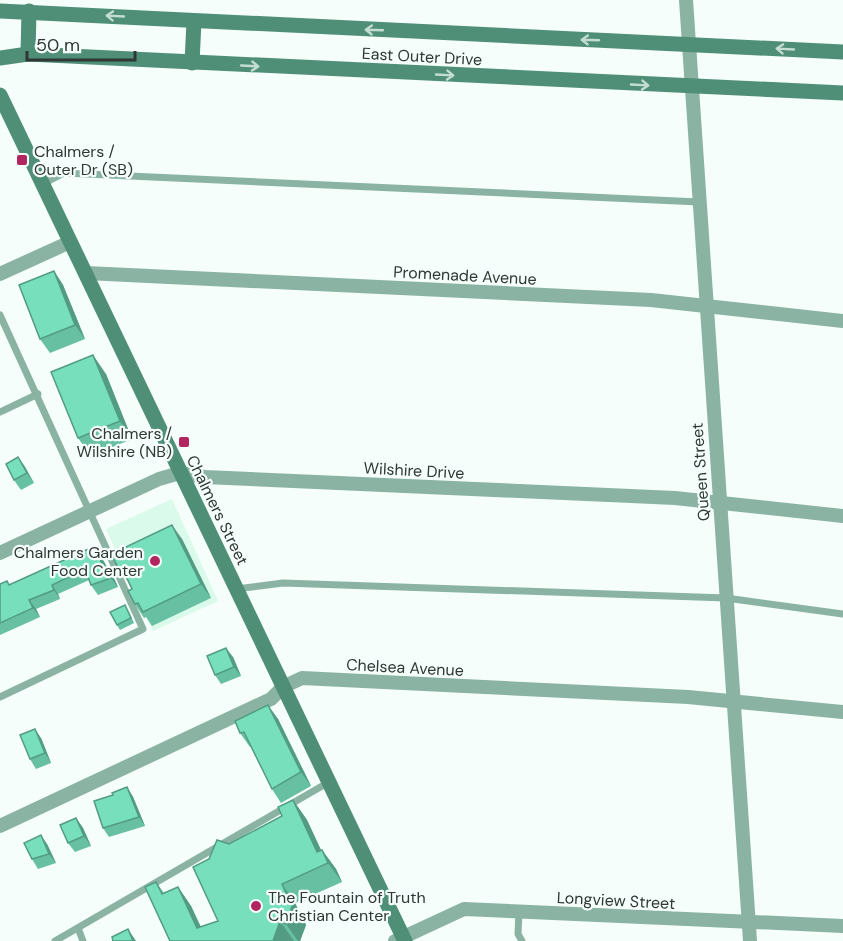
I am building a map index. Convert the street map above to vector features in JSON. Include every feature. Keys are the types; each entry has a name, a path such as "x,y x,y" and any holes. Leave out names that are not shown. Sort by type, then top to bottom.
{"street":[{"name":"Queen Street","path":"686,0 750,941"},
{"name":"East Outer Drive","path":"0,11 843,52"},
{"path":"28,54 29,11"},
{"path":"192,63 194,21"},
{"name":"East Outer Drive","path":"0,58 28,54 843,93"},
{"name":"Chalmers Street","path":"0,95 329,782 401,940"},
{"path":"0,274 70,242"},
{"name":"Promenade Avenue","path":"86,273 651,300 843,321"},
{"name":"Wilshire Drive","path":"0,553 159,479 180,473 205,477 664,498 843,516"},
{"name":"Chelsea Avenue","path":"0,826 271,699 283,687 302,678 733,701 843,712"},
{"name":"Longview Street","path":"401,940 464,909 843,926"}],"lane":[{"path":"43,184 64,173 699,202"},
{"path":"0,315 38,394 143,629 0,697"},
{"path":"0,412 38,394"},
{"path":"236,589 283,583 726,598 843,614"},
{"path":"55,941 329,782"},
{"path":"519,912 518,934 522,941"},
{"path":"78,928 83,941"}],"shaded area":[{"path":"172,499 218,601 153,631 106,529"}],"building":[{"path":"54,271 75,325 40,339 19,285"},
{"path":"93,355 120,421 78,438 51,372"},
{"path":"18,457 27,473 14,480 6,464"},
{"path":"172,525 201,584 143,612 138,603 135,604 128,591 132,589 122,568 119,569 111,554"},
{"path":"95,546 111,578 91,585 85,569 52,585 54,590 29,600 33,608 0,623 0,584 7,581 9,585"},
{"path":"125,605 131,618 117,625 110,612"},
{"path":"226,648 234,667 215,675 207,656"},
{"path":"268,705 301,772 272,789 244,732 240,733 235,721"},
{"path":"35,729 45,753 30,759 20,735"},
{"path":"127,787 139,817 103,828 94,801 113,795 112,793"},
{"path":"293,800 317,852 322,850 328,863 282,884 292,906 286,924 280,921 273,941 170,941 145,887 156,882 162,894 178,887 197,928 218,921 193,867 209,859 217,840 229,844 282,816 278,807"},
{"path":"76,818 84,836 68,843 60,825"},
{"path":"41,835 49,854 32,859 24,843"},
{"path":"128,929 133,941 113,941 112,937"}],"place":[{"name":"Chalmers / Outer Dr (SB)","path":"22,160"},
{"name":"Chalmers / Wilshire (NB)","path":"184,442"},
{"name":"Chalmers Garden Food Center","path":"155,561"},
{"name":"The Fountain of Truth Christian Center","path":"256,906"}]}
